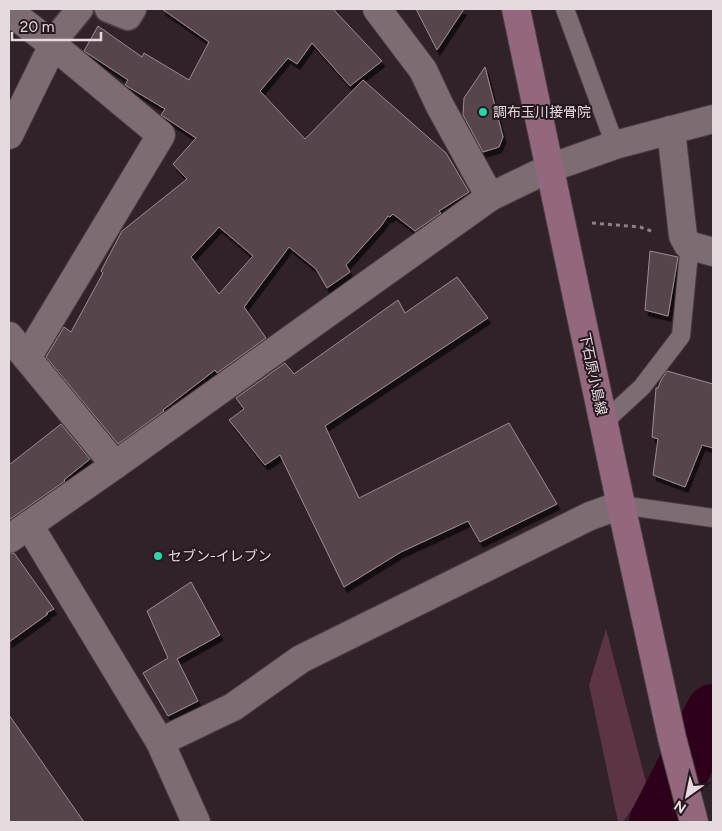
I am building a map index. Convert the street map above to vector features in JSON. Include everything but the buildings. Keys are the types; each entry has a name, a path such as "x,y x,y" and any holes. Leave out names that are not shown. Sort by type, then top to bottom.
{"main road":[{"name":"下石原小島線","path":"516,9 603,423 672,738 694,822"}],"street":[{"path":"9,135 53,45 80,9"},
{"path":"108,9 128,17 133,9"},
{"path":"377,9 422,70 490,197"},
{"path":"9,11 161,135 27,358"},
{"path":"196,822 160,742 19,532 490,197 550,168 615,145 713,119"},
{"path":"671,130 683,236 688,245 713,252"},
{"path":"9,336 115,465"},
{"path":"160,742 233,707 301,659 590,516 621,505"}],"lane":[{"path":"565,9 615,145"},
{"path":"603,423 642,387 681,336 689,253 688,245"},
{"path":"621,505 713,518"}],"path":[{"path":"590,223 640,227 688,245"}],"shaded area":[{"path":"606,629 646,782 645,790 623,822 618,822 589,685"}],"waterway":[{"path":"656,822 713,711"}],"place":[{"name":"調布玉川接骨院","path":"483,112"},
{"name":"セブン-イレブン","path":"158,556"}]}
